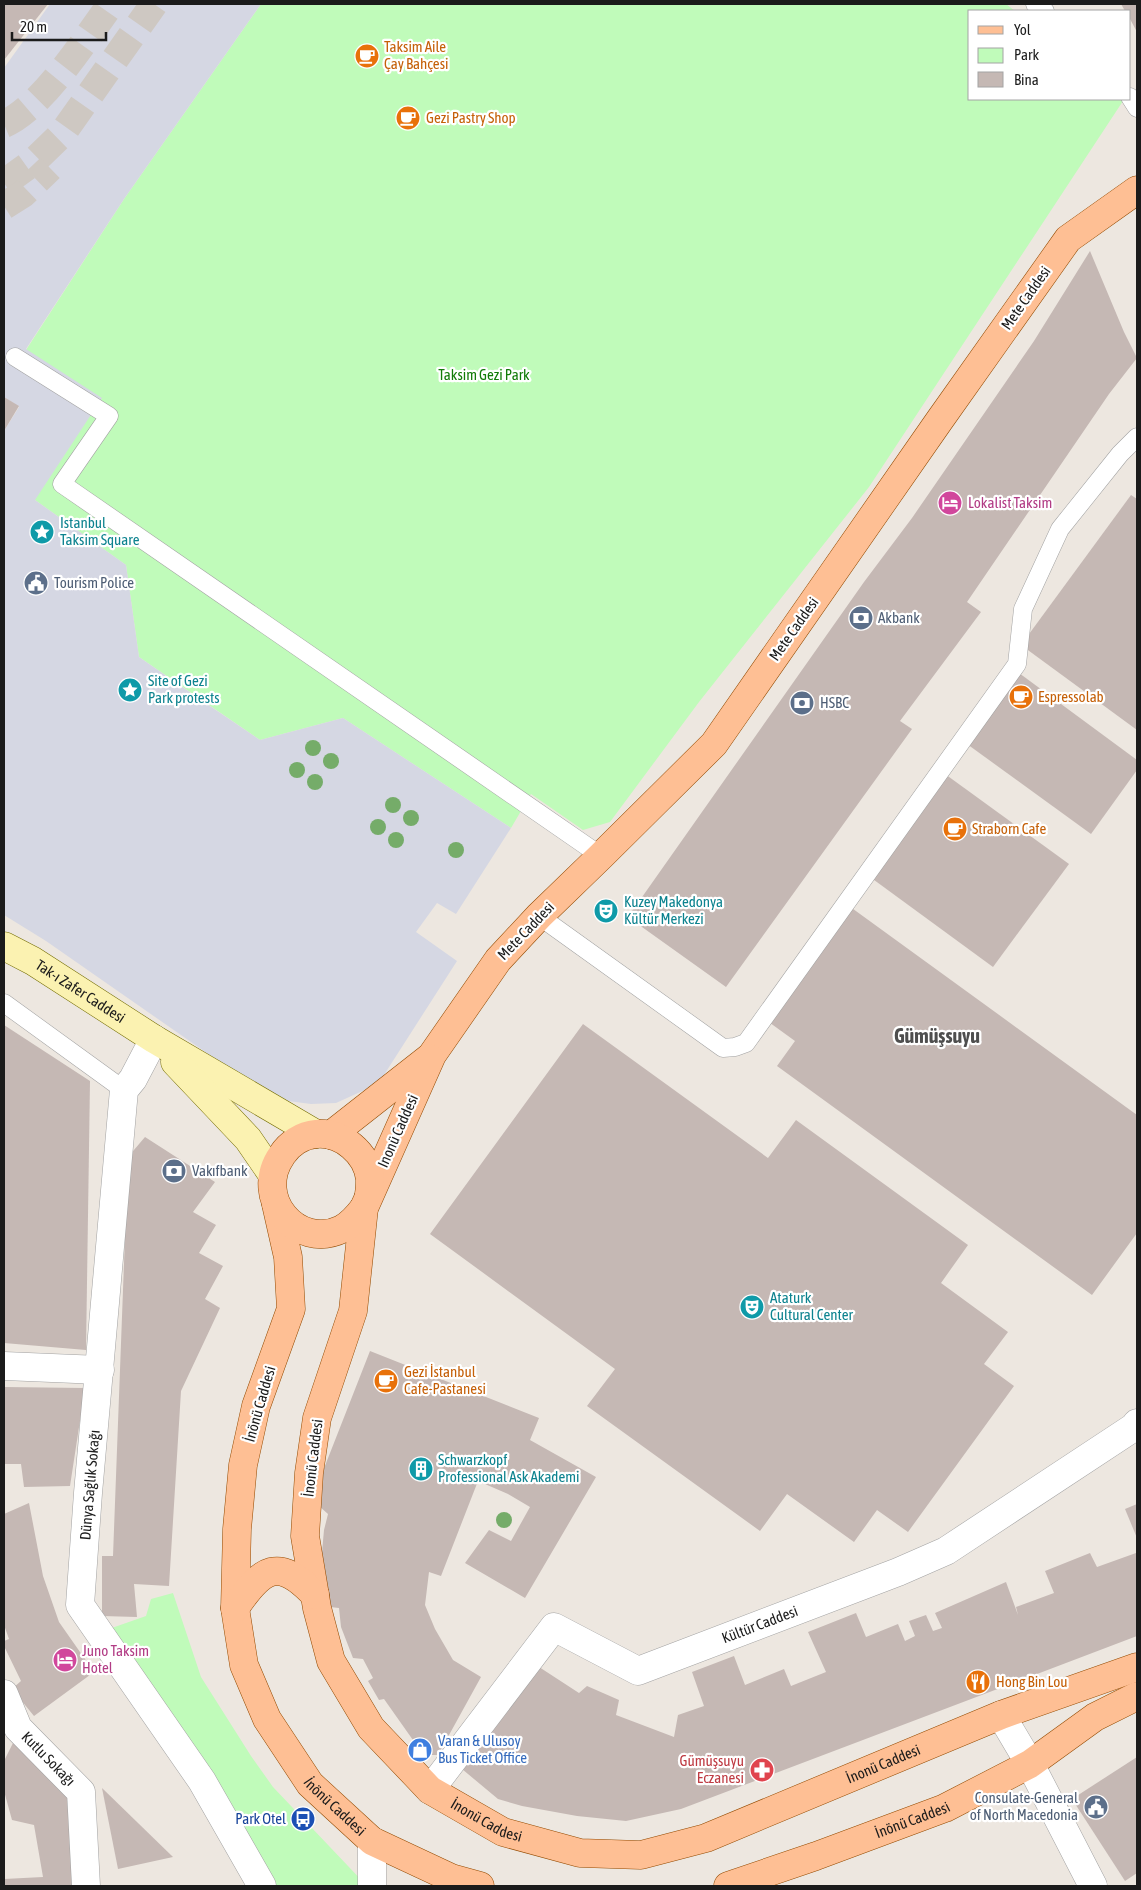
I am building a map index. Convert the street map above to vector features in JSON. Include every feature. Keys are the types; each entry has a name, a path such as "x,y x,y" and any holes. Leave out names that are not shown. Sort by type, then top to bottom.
{"main road":[{"name":"Mete Caddesi","path":"432,1055 498,960 539,916 714,744 928,436 1068,239 1137,190"},
{"name":"Tak-ı Zafer Caddesi","path":"4,946 33,961 154,1039"},
{"path":"154,1039 323,1135 346,1141 358,1150 366,1164 370,1179 367,1201 354,1220 341,1229 326,1233 310,1232 295,1227 284,1217 276,1204 271,1189 272,1174 278,1160 287,1147 300,1139 323,1135 432,1055"},
{"path":"154,1039 248,1139 272,1174"},
{"name":"Inonü Caddesi","path":"367,1201 432,1055"},
{"name":"İnonü Caddesi","path":"367,1201 353,1311 317,1418 309,1473 305,1536 315,1596 331,1662 371,1728 430,1790 503,1832 580,1853 641,1855 706,1838 1001,1715 1137,1667"},
{"name":"İnönü Caddesi","path":"276,1204 288,1257 291,1309 256,1406 243,1465 237,1529 235,1608 244,1665 267,1719 310,1784 372,1841 451,1878 480,1886"},
{"path":"235,1608 248,1588 263,1573 280,1571 293,1576 303,1582 315,1596"},
{"name":"İnönü Caddesi","path":"728,1886 816,1856 945,1808 1030,1764 1096,1717 1137,1696"}],"street":[{"name":"Dünya Sağlık Sokağı","path":"154,1039 133,1079 124,1090 88,1493 80,1605 202,1781 262,1886"},
{"path":"4,1366 100,1370"},
{"name":"Kültür Caddesi","path":"430,1790 554,1627 638,1671 898,1572 946,1551 1134,1427 1137,1423"},
{"name":"Kutlu Sokağı","path":"4,1694 18,1728 81,1792 86,1886"},
{"path":"1001,1715 1030,1764 1093,1886"},
{"path":"372,1841 372,1886"}],"lane":[{"path":"15,357 109,416 62,484 602,856"},
{"path":"539,916 723,1048 735,1047 746,1043 1017,664 1023,609 1060,528 1120,454 1137,437"},
{"path":"4,1003 124,1090"}],"green space":[{"name":"Taksim Gezi Park","path":"261,4 1006,4 1014,10 968,10 968,100 1123,101 869,487 699,702 610,822 583,830 531,794 511,828 343,718 260,740 139,657 126,565 35,500 26,350 124,199"},
{"path":"173,1593 201,1677 251,1756 273,1787 367,1886 262,1886 106,1630 146,1616 151,1599"}],"shaded area":[{"name":"Istanbul Taksim Square","path":"50,4 261,4 124,199 26,349 102,398 35,500 126,565 139,657 207,704 260,740 343,718 511,828 456,914 437,903 416,932 457,961 382,1078 369,1088 336,1103 311,1104 288,1101 257,1088 46,941 4,915 4,431 19,407 4,397 4,68"}],"building":[{"path":"4,4 48,4 4,60"},
{"path":"1121,4 1137,4 1137,32 1131,21 1131,10 1124,10"},
{"path":"1090,251 1137,358 1109,394 967,602 981,612 900,721 912,729 726,987 628,917 864,582 912,518 1034,341"},
{"path":"4,397 19,406 4,431"},
{"path":"1131,495 1137,499 1137,730 1021,645"},
{"path":"1019,673 1137,760 1137,770 1091,834 967,744"},
{"path":"945,774 1069,864 993,967 870,877"},
{"path":"849,906 1137,1115 1137,1233 1092,1295 777,1066 795,1041 766,1020"},
{"name":"Ataturk Cultural Center","path":"583,1024 768,1158 796,1120 968,1245 941,1283 1008,1332 984,1364 1014,1386 908,1532 877,1510 854,1542 787,1494 760,1531 587,1406 615,1369 430,1234"},
{"path":"4,1025 90,1081 86,1350 4,1343"},
{"path":"145,1137 215,1182 193,1212 216,1225 199,1253 223,1266 205,1299 220,1308 181,1391 169,1586 134,1584 137,1617 102,1616 102,1556 113,1556 128,1157"},
{"path":"370,1351 539,1418 530,1440 596,1477 525,1598 465,1563 489,1530 511,1541 530,1507 508,1494 478,1481 441,1576 429,1572 425,1605 435,1629 453,1660 481,1677 438,1755 430,1755 420,1750 384,1699 379,1700 368,1681 373,1678 363,1659 353,1658 341,1627 339,1608 330,1607 321,1563 324,1530 328,1514 319,1506 321,1476"},
{"path":"4,1387 85,1388 70,1486 24,1487 21,1464 4,1464"},
{"path":"29,1503 43,1576 59,1622 94,1672 34,1716 12,1689 21,1681 4,1646 4,1641 9,1639 4,1625 4,1514"},
{"path":"1137,1504 1137,1538 1125,1509"},
{"path":"1090,1553 1097,1567 1136,1553 1137,1636 681,1809 626,1821 577,1816 522,1806 498,1799 462,1769 536,1665 579,1693 587,1686 619,1700 616,1715 674,1737 678,1715 704,1706 692,1672 734,1656 745,1685 784,1669 791,1686 826,1672 808,1632 856,1613 866,1637 898,1624 905,1641 915,1636 909,1621 926,1615 933,1631 942,1628 935,1613 1006,1582 1018,1615 1016,1607 1054,1593 1045,1571"},
{"path":"14,1741 73,1796 75,1886 4,1886 4,1879 43,1877 34,1825 12,1820 4,1791 4,1761"},
{"path":"1137,1757 1137,1873 1125,1881 1072,1799"},
{"path":"102,1788 173,1857 118,1869"}],"tunnel":[{"path":"4,124 18,116 48,88 111,4"},
{"path":"4,183 32,163 62,134 154,4"},
{"path":"4,206 23,194 50,168"}],"place":[{"name":"Taksim Aile Çay Bahçesi","path":"367,56"},
{"name":"Gezi Pastry Shop","path":"408,118"},
{"name":"Lokalist Taksim","path":"950,503"},
{"name":"Istanbul Taksim Square","path":"42,532"},
{"name":"Tourism Police","path":"36,583"},
{"name":"Akbank","path":"861,618"},
{"name":"Site of Gezi Park protests","path":"130,690"},
{"name":"Espressolab","path":"1021,697"},
{"name":"HSBC","path":"802,703"},
{"name":"Straborn Cafe","path":"955,829"},
{"name":"Kuzey Makedonya Kültür Merkezi","path":"606,911"},
{"name":"Vakıfbank","path":"174,1171"},
{"name":"Ataturk Cultural Center","path":"752,1307"},
{"name":"Gezi İstanbul Cafe-Pastanesi","path":"386,1381"},
{"name":"Schwarzkopf Professional Ask Akademi","path":"421,1469"},
{"name":"Juno Taksim Hotel","path":"65,1660"},
{"name":"Hong Bin Lou","path":"978,1682"},
{"name":"Varan & Ulusoy Bus Ticket Office","path":"420,1750"},
{"name":"Gümüşsuyu Eczanesi","path":"762,1770"},
{"name":"Consulate-General of North Macedonia","path":"1096,1807"},
{"name":"Park Otel","path":"303,1819"}],"district":[{"name":"Gümüşsuyu","path":"937,1036"}]}
